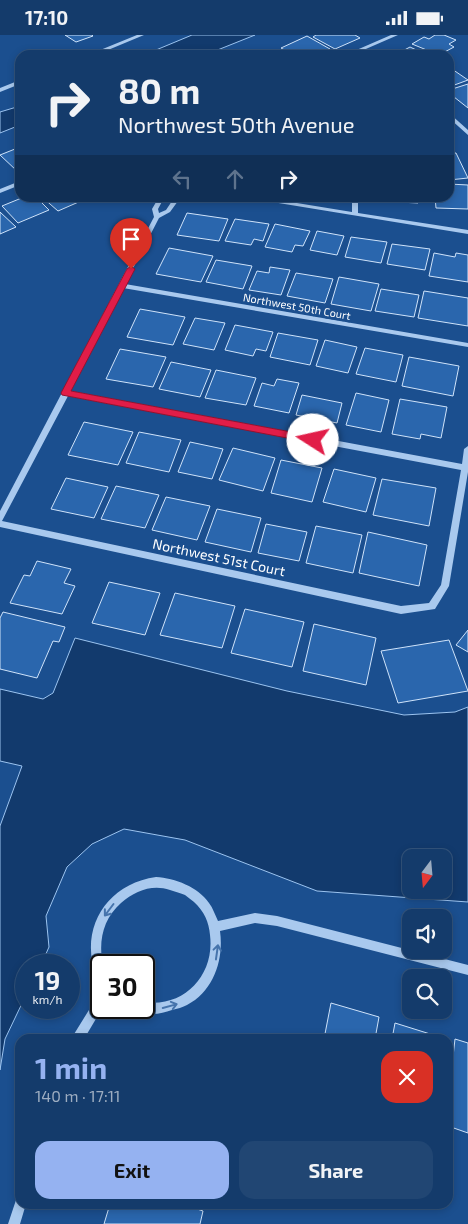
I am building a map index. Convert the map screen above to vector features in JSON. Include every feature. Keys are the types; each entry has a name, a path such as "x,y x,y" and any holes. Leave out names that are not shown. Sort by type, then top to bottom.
{"street":[{"path":"104,50 141,35"},
{"path":"365,50 395,35"},
{"path":"0,89 15,84"},
{"path":"454,120 468,133"},
{"path":"0,191 15,185"},
{"path":"157,217 155,209 159,202"},
{"path":"0,519 157,217 168,211 175,202"},
{"path":"277,202 468,232"},
{"path":"354,214 355,202"},
{"name":"Northwest 50th Court","path":"122,286 468,345"},
{"path":"66,393 465,468 468,449"},
{"name":"Northwest 51st Court","path":"0,524 401,610 432,606 445,586 465,468"},
{"path":"96,954 98,930 106,911 120,896 138,886 158,882 177,885 194,893 208,908 216,927 218,945 215,962 207,980 194,994 178,1004 155,1008"},
{"path":"216,927 255,918 277,921 468,970"},
{"path":"80,1034 90,1018"},
{"path":"14,1224 18,1209"}],"water":[{"path":"192,35 255,35 218,50 156,50"},
{"path":"15,108 15,127 0,133 0,112"},
{"path":"75,638 287,691 404,715 455,712 468,707 468,902 427,899 452,899 452,849 402,849 402,897 317,891 185,840 124,829 92,844 67,867 46,916 49,947 46,954 15,954 15,1018 5,1039 0,1070 0,826 22,766 0,761 0,689 43,699 53,693"}],"building":[{"path":"65,35 92,35 93,36 76,42"},
{"path":"316,35 355,35 360,38 335,49 313,37"},
{"path":"435,35 444,35 456,40 449,44 454,47 448,50 427,50 412,44 424,37 429,39"},
{"path":"307,36 330,49 285,50 281,48"},
{"path":"410,47 416,50 404,50"},
{"path":"454,70 468,80 454,85"},
{"path":"468,84 468,108 454,97 454,88"},
{"path":"15,149 15,169 0,155"},
{"path":"454,153 456,153 468,178 454,179"},
{"path":"454,184 468,185 468,209 436,208 435,202 454,202"},
{"path":"15,201 41,202 49,210 18,223 2,206"},
{"path":"48,202 79,202 58,211"},
{"path":"0,212 16,227 0,234"},
{"path":"187,213 228,219 219,241 177,235"},
{"path":"235,219 269,224 263,241 254,239 251,245 225,241"},
{"path":"275,224 310,231 303,246 295,245 292,252 265,247"},
{"path":"317,231 344,236 337,255 310,250"},
{"path":"351,237 387,242 381,263 345,257"},
{"path":"392,244 430,249 425,270 387,264"},
{"path":"169,248 213,256 201,282 156,274"},
{"path":"434,253 455,257 456,253 468,255 468,282 429,276"},
{"path":"216,260 252,266 243,289 206,282"},
{"path":"270,267 290,270 281,295 249,290 257,271 269,273"},
{"path":"296,273 333,279 325,303 287,296"},
{"path":"339,277 379,284 371,311 331,304"},
{"path":"381,289 419,295 414,317 375,311"},
{"path":"424,291 468,298 468,326 418,318"},
{"path":"140,309 185,317 173,345 127,337"},
{"path":"195,318 225,323 214,350 183,344"},
{"path":"235,325 273,332 266,351 256,349 253,356 225,350"},
{"path":"278,333 318,340 310,365 270,357"},
{"path":"325,340 357,347 348,373 316,366"},
{"path":"365,348 403,355 396,382 356,374"},
{"path":"120,349 166,357 153,387 106,379"},
{"path":"409,357 459,366 453,396 402,386"},
{"path":"171,362 211,370 200,397 159,389"},
{"path":"216,370 256,378 246,405 205,398"},
{"path":"277,379 299,383 289,413 254,406 262,383 274,386"},
{"path":"356,393 389,400 381,432 346,425"},
{"path":"302,395 342,403 337,423 296,415"},
{"path":"400,399 447,407 441,438 421,434 420,439 392,434"},
{"path":"84,422 133,432 118,465 68,455"},
{"path":"139,432 181,440 169,472 126,463"},
{"path":"190,442 223,449 212,479 178,472"},
{"path":"233,448 275,458 263,491 219,480"},
{"path":"281,460 322,468 312,502 271,493"},
{"path":"334,469 376,478 366,512 323,502"},
{"path":"66,478 108,487 94,518 51,509"},
{"path":"382,479 436,488 429,526 373,515"},
{"path":"116,486 159,495 145,528 101,519"},
{"path":"166,497 210,506 197,540 152,530"},
{"path":"217,509 261,518 251,552 205,542"},
{"path":"266,524 307,532 299,561 258,553"},
{"path":"316,526 362,535 353,573 306,563"},
{"path":"368,532 427,545 419,586 359,573"},
{"path":"37,561 71,569 64,583 75,586 62,614 10,603 24,575 30,576"},
{"path":"109,582 160,593 145,635 92,623"},
{"path":"175,593 235,606 222,648 160,635"},
{"path":"245,609 304,622 292,667 231,653"},
{"path":"3,612 65,627 59,642 53,641 37,678 0,669 0,618"},
{"path":"314,624 376,638 366,685 303,671"},
{"path":"468,630 468,652 456,645"},
{"path":"449,640 468,691 398,703 381,651"},
{"path":"331,1003 379,1017 376,1034 325,1034"},
{"path":"395,1023 430,1034 393,1034"},
{"path":"455,1039 468,1043 468,1133 453,1128 453,1057"},
{"path":"108,1209 197,1209 203,1211 200,1224 104,1224"}],"route":[{"path":"131,269 66,393 313,440"}]}
